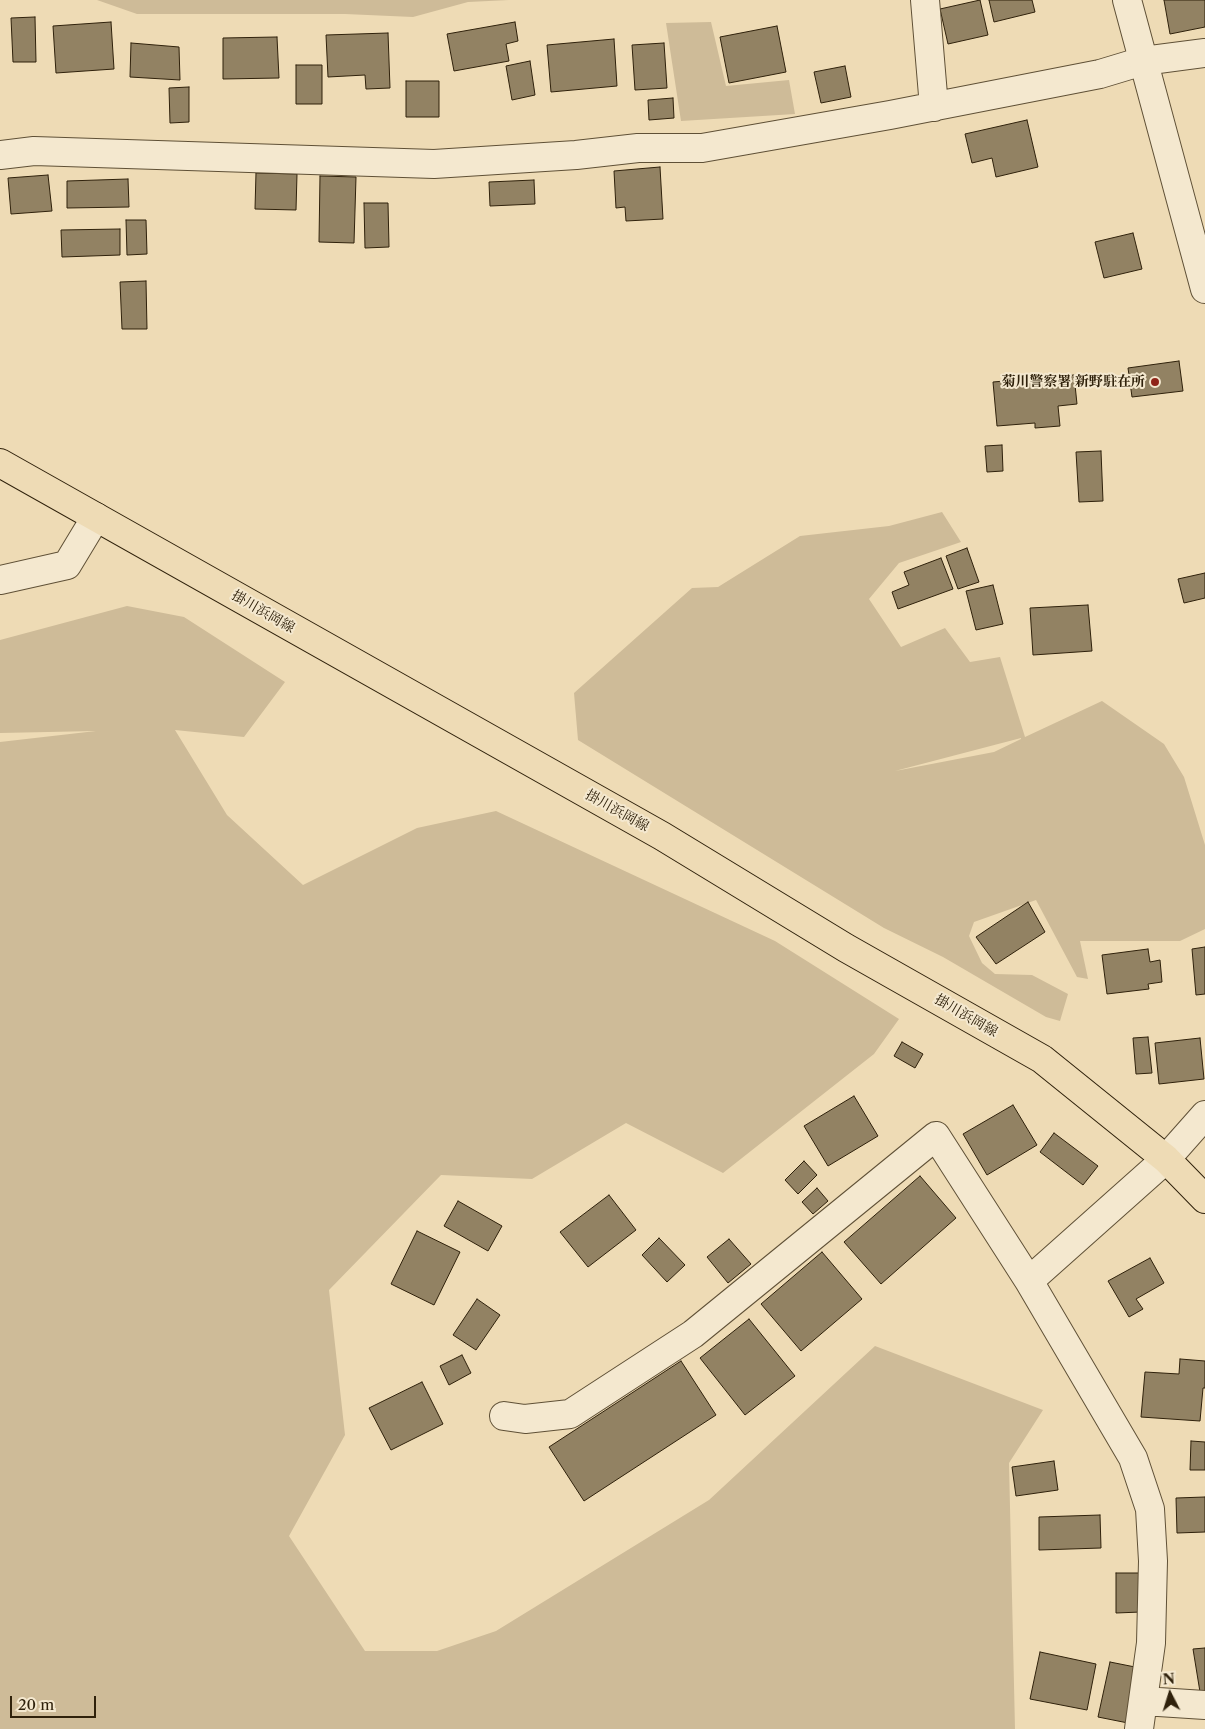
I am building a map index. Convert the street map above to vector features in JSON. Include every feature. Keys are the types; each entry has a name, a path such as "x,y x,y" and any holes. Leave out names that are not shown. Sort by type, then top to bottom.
{"main road":[{"name":"掛川浜岡線","path":"0,463 662,836 846,948 1042,1059 1166,1159 1205,1199"}],"street":[{"path":"925,0 934,107"},
{"path":"1127,0 1205,289"},
{"path":"0,155 34,151 434,164 576,155 638,148 702,148 934,107 1100,74 1143,61 1205,53"},
{"path":"0,580 67,565 96,517"},
{"path":"1029,1281 1166,1159 1205,1115"},
{"path":"504,1416 525,1419 570,1414 578,1409 693,1334 936,1136 1029,1281 1133,1458 1150,1509 1154,1561 1151,1643 1139,1729"},
{"path":"1143,1701 1205,1705"}],"shaded area":[{"path":"97,0 509,0 468,2 413,17 345,14 137,14"},
{"path":"711,22 726,86 789,80 795,114 681,121 666,23"},
{"path":"942,512 961,542 899,563 869,599 901,647 945,628 970,662 1000,657 1025,737 1102,701 1164,744 1184,777 1205,845 1205,929 1180,941 1080,941 1088,979 1077,977 1036,900 974,922 969,936 982,963 995,974 1032,975 1068,994 1060,1021 1046,1017 943,957 884,928 578,740 574,693 692,588 718,587 800,536 889,526","holes":["1021,738 994,752 895,771"]},
{"path":"127,606 184,617 285,682 244,737 175,730 227,815 303,885 417,828 496,811 775,941 899,1019 874,1054 723,1173 626,1123 532,1179 441,1175 329,1290 345,1435 289,1536 365,1651 437,1651 496,1631 709,1500 875,1346 1043,1410 1009,1463 1015,1729 0,1729 0,742 96,731 0,733 0,640"}],"building":[{"path":"980,0 988,35 948,44 940,9"},
{"path":"989,0 1032,0 1035,12 994,22"},
{"path":"1164,0 1205,0 1205,27 1170,34"},
{"path":"35,17 36,62 13,62 11,18"},
{"path":"111,22 114,69 56,73 53,26"},
{"path":"515,22 518,41 506,44 509,61 454,71 447,34"},
{"path":"777,26 786,72 729,83 720,37"},
{"path":"388,33 390,88 366,89 365,75 328,77 326,35"},
{"path":"277,37 279,78 223,79 223,38"},
{"path":"614,39 617,86 551,92 547,45"},
{"path":"131,43 179,47 180,80 130,77"},
{"path":"664,43 667,88 635,90 632,45"},
{"path":"530,61 535,95 512,100 506,66"},
{"path":"296,65 322,65 322,104 296,104"},
{"path":"845,66 851,97 821,103 814,72"},
{"path":"406,81 439,81 439,117 406,117"},
{"path":"189,87 189,122 170,123 169,88"},
{"path":"673,98 674,118 649,120 648,100"},
{"path":"1027,120 1038,167 996,177 992,158 972,163 965,134"},
{"path":"660,167 663,219 626,221 625,207 616,208 614,171"},
{"path":"256,173 297,174 296,210 255,209"},
{"path":"48,175 52,211 11,214 8,178"},
{"path":"320,176 356,177 354,243 319,242"},
{"path":"128,179 129,207 67,208 67,181"},
{"path":"534,180 535,204 490,206 489,182"},
{"path":"364,203 388,203 389,247 365,248"},
{"path":"126,220 146,220 147,254 127,255"},
{"path":"120,229 120,255 62,257 61,230"},
{"path":"1133,233 1142,269 1104,278 1095,242"},
{"path":"146,281 147,329 122,329 120,282"},
{"path":"1179,361 1183,391 1132,397 1128,368"},
{"path":"1074,375 1077,404 1058,406 1060,426 1035,428 1035,423 997,426 993,382"},
{"path":"1002,445 1003,471 987,472 985,446"},
{"path":"1101,451 1103,501 1079,502 1076,452"},
{"path":"967,548 979,582 958,589 946,556"},
{"path":"941,558 953,589 898,609 892,592 909,585 904,572"},
{"path":"1205,573 1205,598 1184,603 1178,579"},
{"path":"993,585 1003,624 976,630 966,591"},
{"path":"1088,605 1092,651 1033,655 1030,608"},
{"path":"1028,902 1045,932 996,964 976,937"},
{"path":"1205,947 1205,994 1196,995 1192,949"},
{"path":"1148,949 1150,962 1160,960 1162,982 1148,984 1149,989 1107,994 1102,955"},
{"path":"1148,1037 1152,1073 1136,1074 1133,1038"},
{"path":"1200,1038 1204,1079 1159,1084 1155,1043"},
{"path":"902,1042 923,1054 915,1068 894,1056"},
{"path":"854,1096 878,1136 828,1166 804,1126"},
{"path":"1013,1105 1037,1145 987,1175 963,1134"},
{"path":"1054,1133 1098,1166 1083,1185 1040,1152"},
{"path":"804,1161 817,1175 798,1194 785,1180"},
{"path":"920,1176 956,1218 881,1284 844,1242"},
{"path":"817,1188 828,1201 813,1214 802,1202"},
{"path":"609,1195 636,1230 588,1267 560,1232"},
{"path":"458,1201 502,1226 488,1251 444,1226"},
{"path":"417,1231 460,1252 434,1305 391,1284"},
{"path":"659,1238 685,1265 667,1282 642,1255"},
{"path":"729,1239 751,1264 728,1283 707,1257"},
{"path":"822,1252 862,1299 801,1351 761,1304"},
{"path":"1150,1258 1164,1283 1136,1299 1143,1309 1129,1317 1108,1281"},
{"path":"477,1299 500,1315 476,1350 453,1335"},
{"path":"749,1319 795,1376 745,1415 700,1358"},
{"path":"462,1355 471,1373 449,1385 440,1366"},
{"path":"1180,1359 1205,1361 1205,1388 1203,1388 1200,1421 1141,1417 1145,1372 1179,1374"},
{"path":"681,1361 716,1415 584,1501 549,1447"},
{"path":"422,1382 443,1424 391,1450 369,1408"},
{"path":"1191,1441 1205,1442 1205,1470 1190,1470"},
{"path":"1054,1461 1058,1490 1016,1496 1012,1467"},
{"path":"1205,1497 1205,1532 1177,1533 1176,1498"},
{"path":"1100,1515 1101,1548 1039,1550 1039,1517"},
{"path":"1116,1573 1141,1573 1141,1612 1116,1613"},
{"path":"1205,1648 1205,1691 1200,1692 1193,1649"},
{"path":"1040,1652 1096,1664 1087,1710 1030,1699"},
{"path":"1110,1662 1140,1668 1128,1723 1098,1717"}],"place":[{"name":"菊川警察署 新野駐在所","path":"1155,382"}]}
